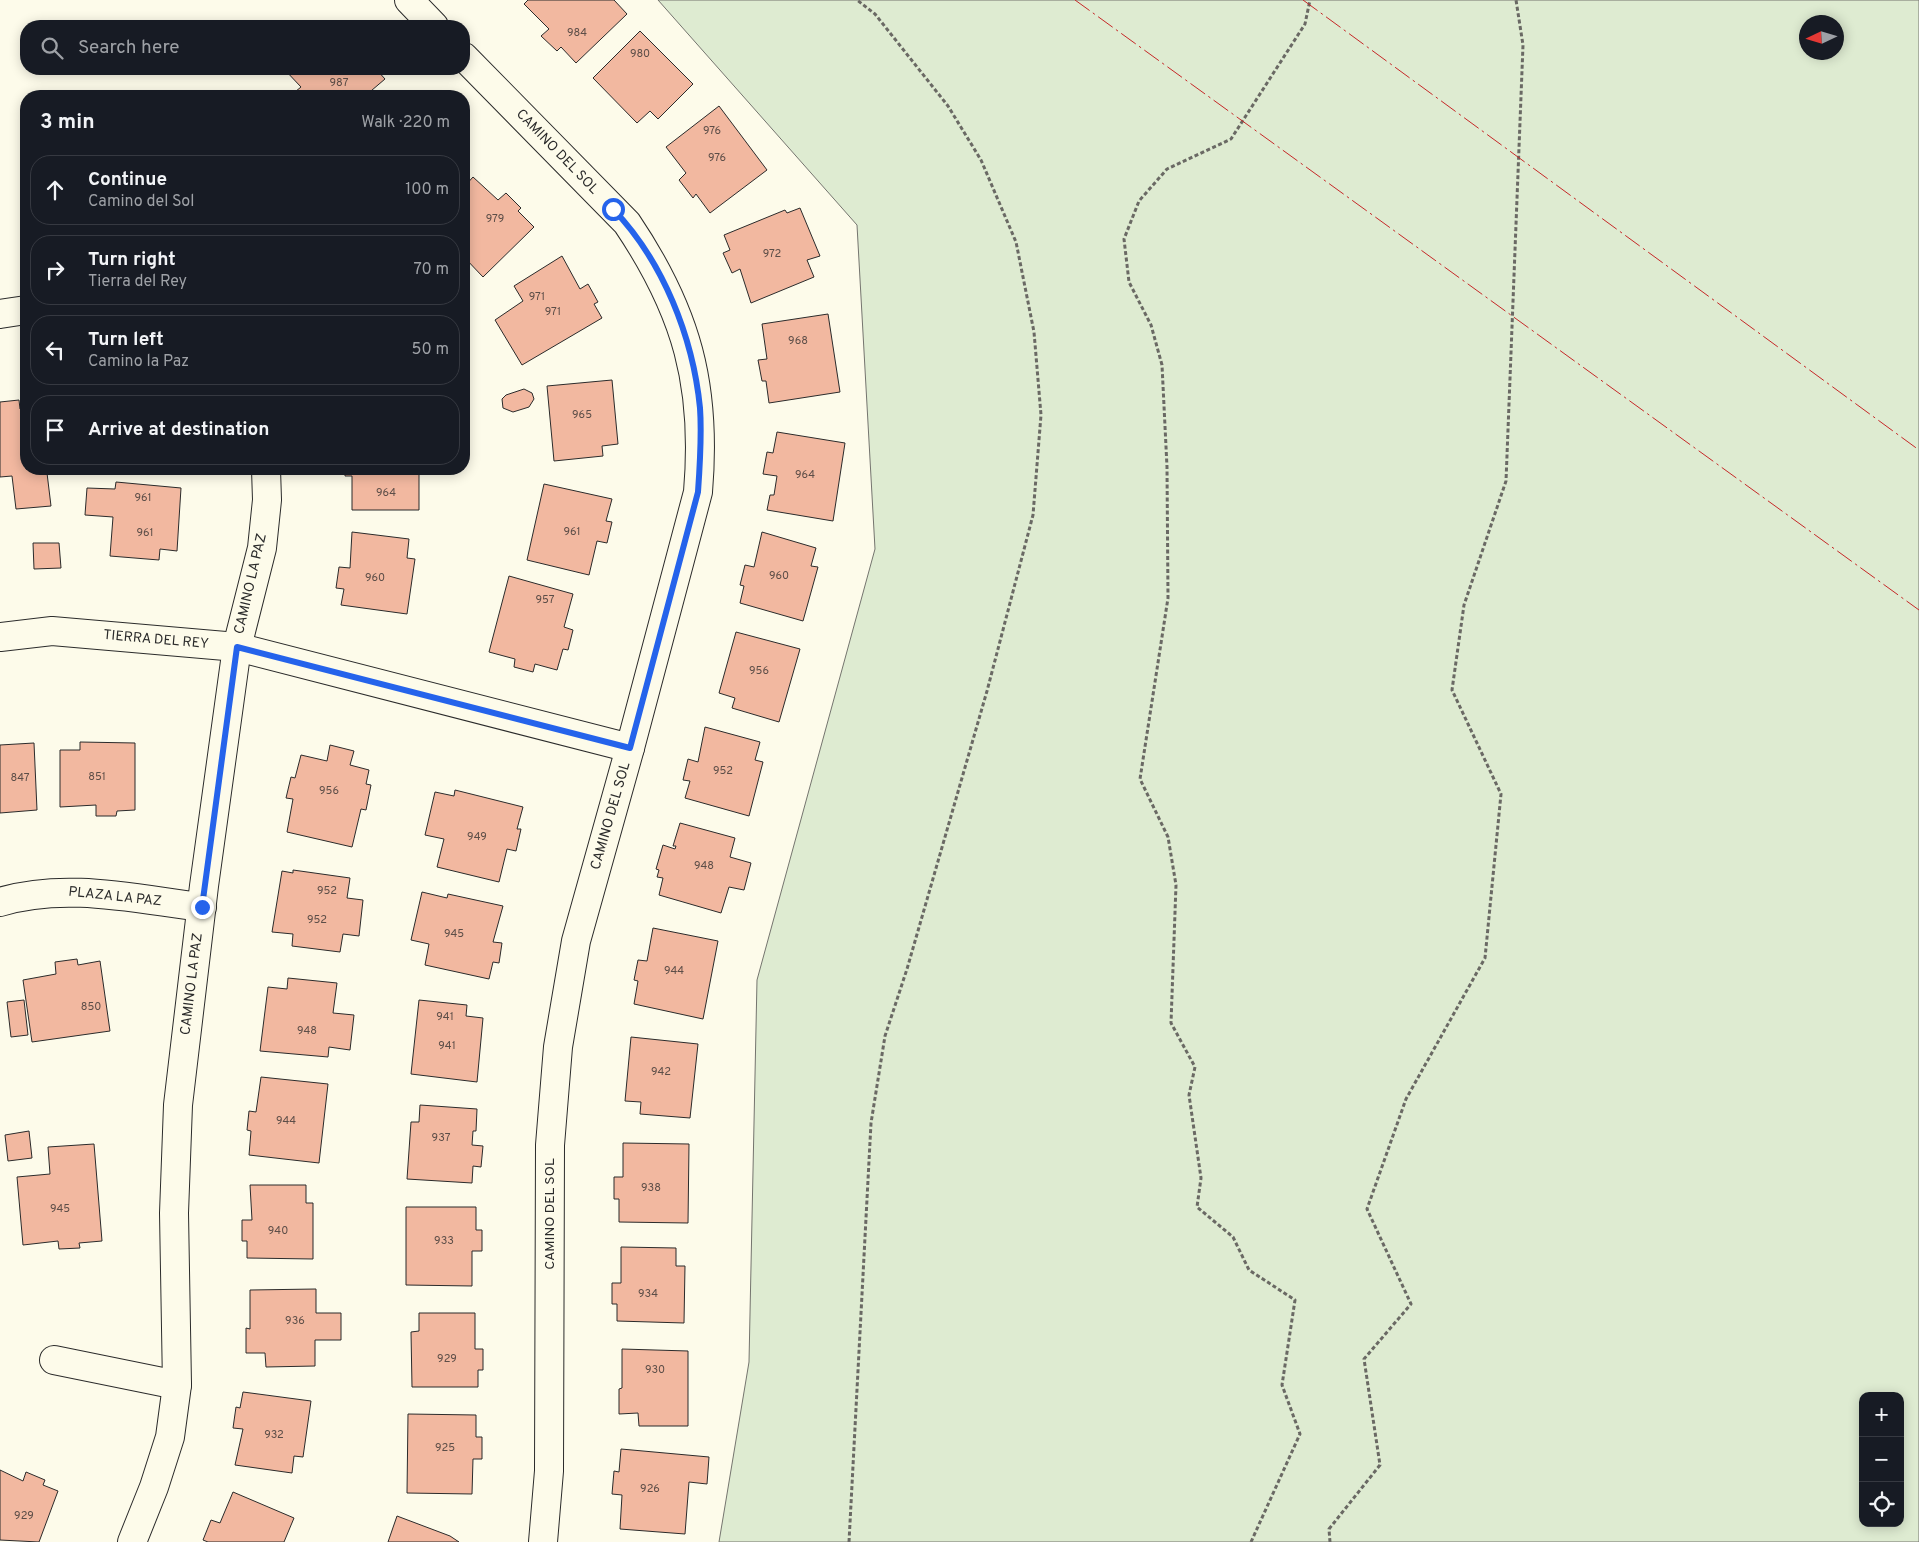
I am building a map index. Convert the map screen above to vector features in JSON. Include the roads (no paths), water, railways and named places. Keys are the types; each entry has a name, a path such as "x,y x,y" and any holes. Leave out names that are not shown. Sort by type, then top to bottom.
{"street":[{"path":"409,0 428,20"},
{"name":"CAMINO DEL SOL","path":"470,63 627,224 666,286 682,326 693,366 700,408 701,442 698,492 630,748 576,941 558,1047 550,1145 549,1471 543,1542"},
{"path":"0,314 20,311"},
{"name":"CAMINO LA PAZ","path":"132,1542 154,1487 170,1437 177,1385 174,1213 178,1105 237,647 262,548 267,500 266,475"},
{"name":"TIERRA DEL REY","path":"0,637 52,631 237,647 630,748"},
{"name":"PLAZA LA PAZ","path":"0,902 23,895 72,891 202,907"},
{"path":"54,1360 177,1385"}]}
